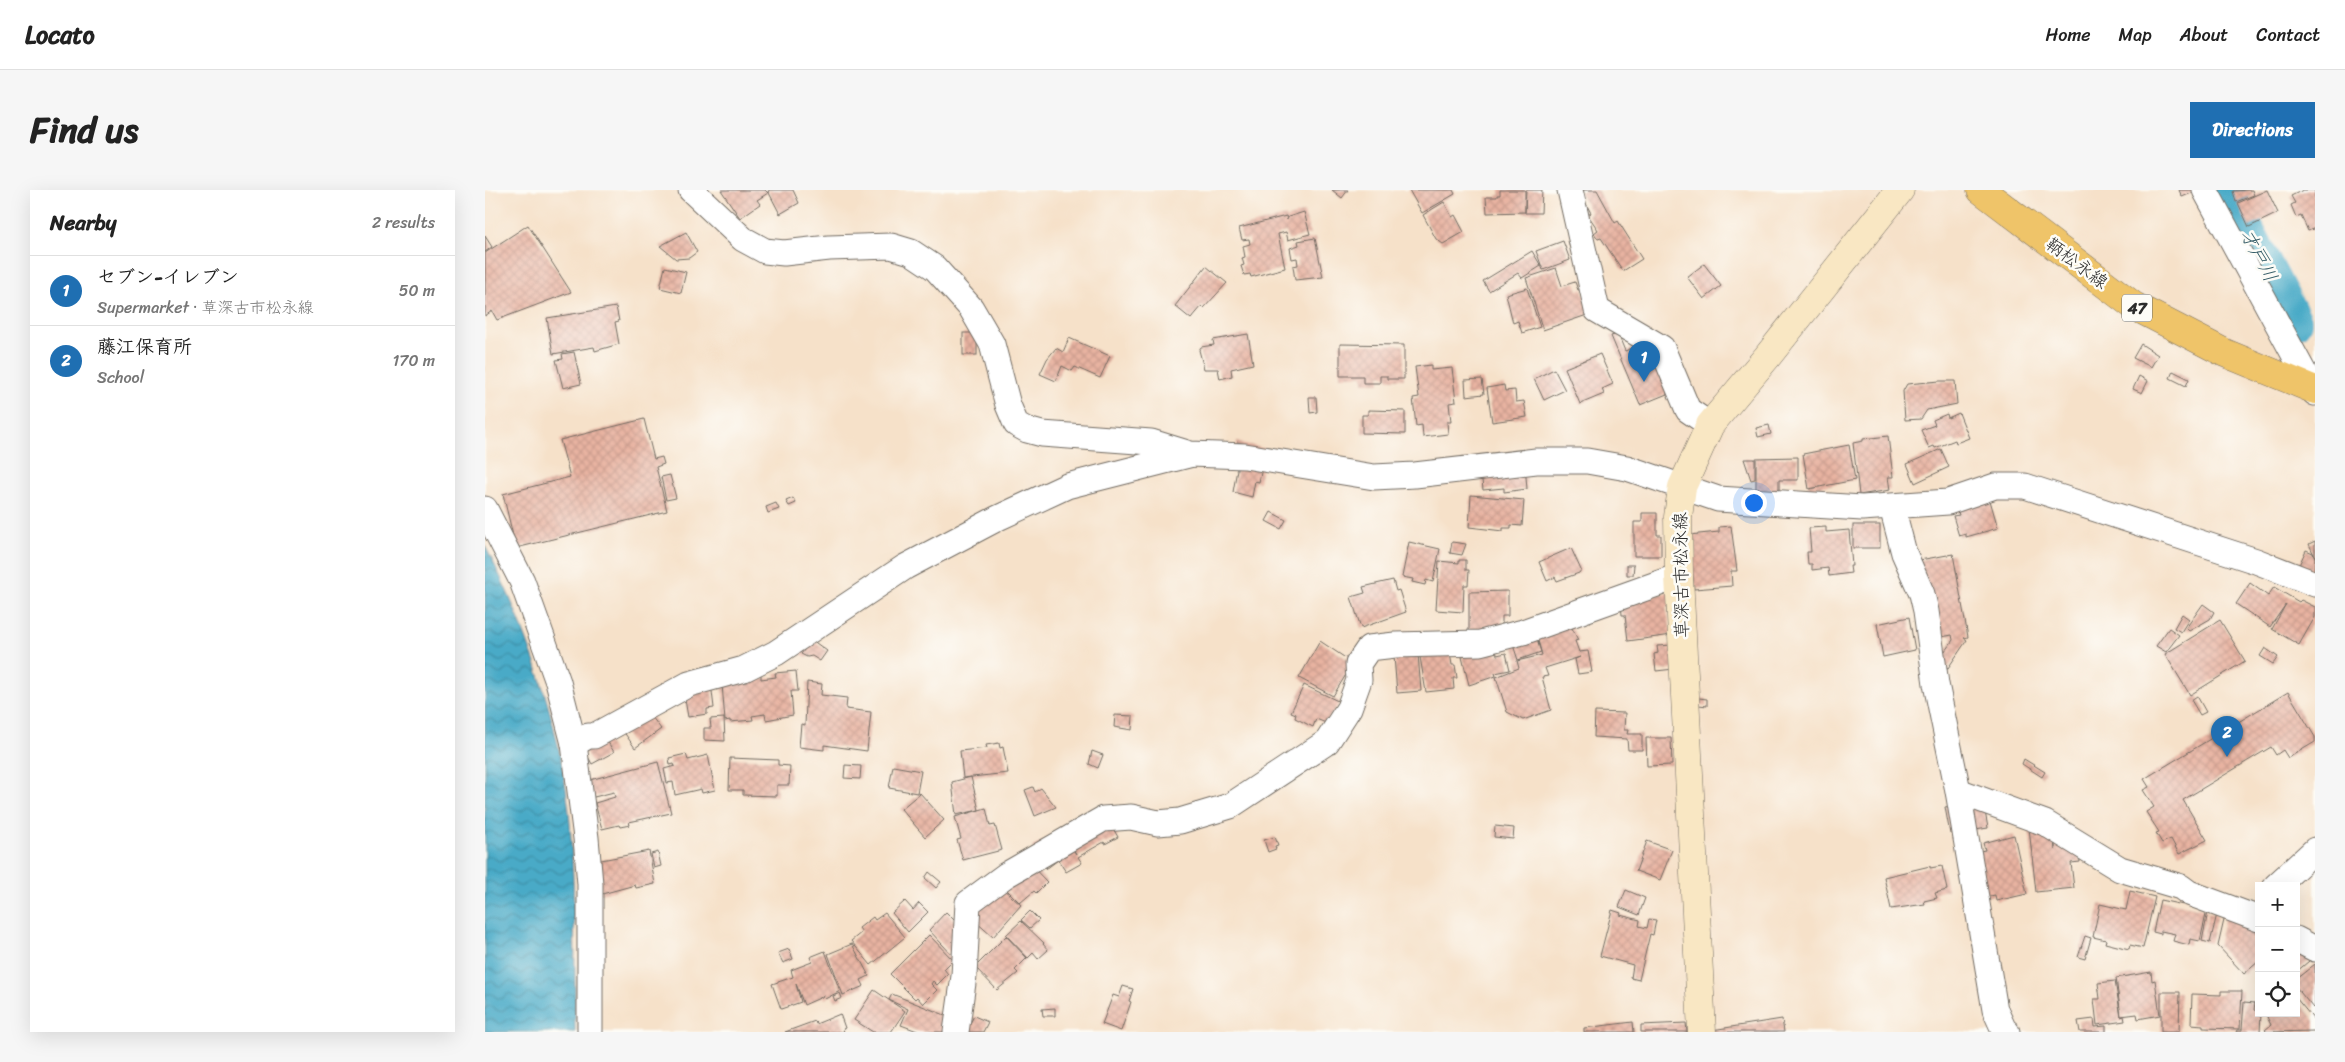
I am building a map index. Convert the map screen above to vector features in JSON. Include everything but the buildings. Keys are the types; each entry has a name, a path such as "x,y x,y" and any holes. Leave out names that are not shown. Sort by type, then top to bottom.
{"main road":[{"name":"草深古市松永線","path":"1702,1032 1679,576 1678,517 1682,487 1710,425 1767,357 1900,190"},
{"name":"鞆松永線","path":"1981,190 2134,306 2225,353 2315,391"}],"street":[{"path":"691,190 743,239 765,250 785,253 829,248 891,246 911,252 935,268 971,308 988,336 992,344 1008,405 1017,424 1027,430 1042,434 1151,442 1190,454 1245,456 1374,477 1415,475 1536,462 1587,462 1627,468 1718,499 1862,508 1948,502 1995,486 2025,486 2257,561 2315,584"},
{"path":"1570,190 1597,310 1662,348 1688,410 1710,425"},
{"path":"2205,190 2315,391"},
{"path":"574,744 588,736 594,736 689,684 745,668 776,653 905,567 998,518 1067,486 1190,454"},
{"path":"1892,506 1904,553 1922,594 1926,611 1936,684 1958,792 1995,1010 2004,1030 2007,1032"},
{"path":"485,509 522,581 558,682 574,744 586,838 589,884 590,1032"},
{"path":"956,1032 964,976 968,903 1006,875 1103,819 1131,817 1158,823 1180,821 1230,806 1327,742 1349,708 1359,680 1358,664 1369,648 1395,645 1481,643 1523,632 1679,576"},
{"path":"1958,792 2045,823 2120,869 2181,887 2189,893 2255,912"},
{"path":"2280,882 2315,850"},
{"path":"2300,941 2315,949"}],"water":[{"path":"485,546 529,645 541,680 560,753 566,788 572,849 575,1032 485,1032"}],"waterway":[{"name":"才戸川","path":"2224,190 2293,321"}],"place":[{"name":"セブン-イレブン","path":"1644,382"},
{"name":"藤江保育所","path":"2227,757"}]}
